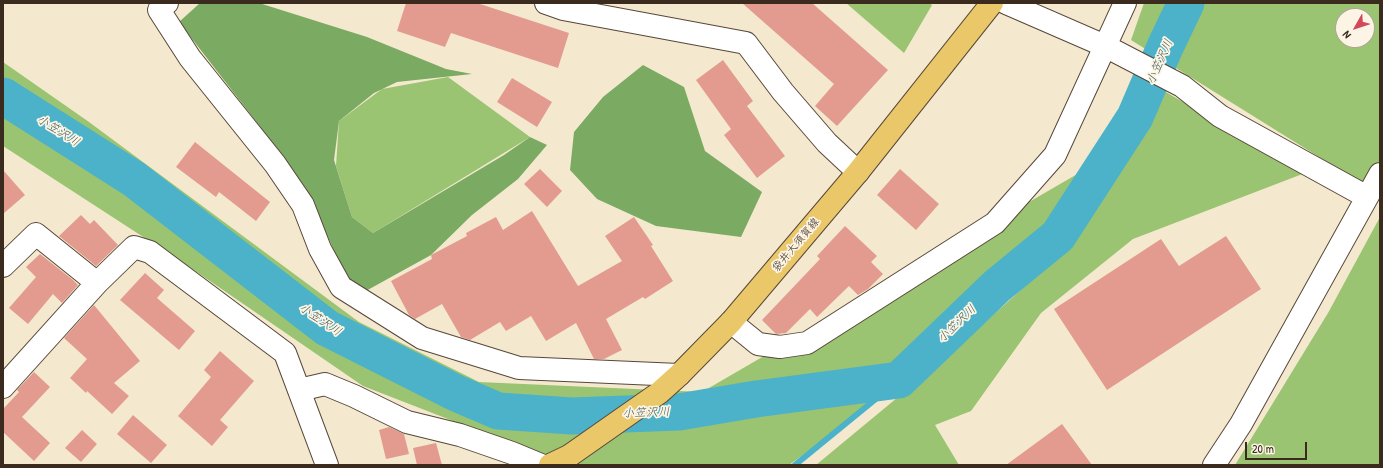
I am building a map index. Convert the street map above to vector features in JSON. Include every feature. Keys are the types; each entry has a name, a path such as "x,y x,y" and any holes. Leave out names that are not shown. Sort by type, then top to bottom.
{"main road":[{"name":"袋井大須賀線","path":"559,460 659,393 679,375 731,322 858,172 992,3"}],"street":[{"path":"167,3 159,10 190,58 275,164 303,205 320,249 341,288 422,338 519,368 679,375"},
{"path":"546,3 563,9 746,43 783,92 827,143 858,172"},
{"path":"1006,3 1105,46 1182,86 1220,116 1366,197"},
{"path":"731,322 758,344 780,347 807,343 995,222 1055,154 1125,3"},
{"path":"1214,465 1241,424 1380,174"},
{"path":"3,266 36,234 97,283"},
{"path":"3,387 97,283 134,247 150,252 285,353 327,465"},
{"path":"299,390 325,384 354,396 407,422 460,435 541,465"}],"green space":[{"path":"200,3 259,3 367,37 446,69 472,74 397,82 374,93 339,121 334,160 352,217 373,233 504,155 530,137 547,145 518,179 472,215 431,255 364,292 346,276 306,190 258,124 179,22"},
{"path":"846,3 929,3 932,5 904,53"},
{"path":"1144,3 1380,3 1380,195 1131,40"},
{"path":"3,62 89,122 359,322 479,382 702,392 1110,155 997,286 835,432 789,465 519,465 525,449 363,386 188,266 3,146"},
{"path":"643,65 684,87 705,151 762,192 741,237 656,226 597,199 570,170 574,132 603,97"},
{"path":"448,77 530,137 373,233 352,217 336,166 339,121 382,89"},
{"path":"1164,91 1305,173 1133,239 1041,313 971,411 935,425 959,465 816,465 944,359 1022,289 1137,147"},
{"path":"1380,217 1380,465 1235,465 1328,313"}],"building":[{"path":"406,3 477,3 569,33 558,68 451,33 445,47 397,31"},
{"path":"742,3 812,3 888,70 837,126 815,106 834,84"},
{"path":"723,60 753,101 747,106 785,156 757,178 724,135 731,129 696,80"},
{"path":"512,78 552,102 537,127 497,102"},
{"path":"195,142 270,202 256,221 219,192 216,197 176,167"},
{"path":"540,169 562,191 547,207 524,184"},
{"path":"900,169 939,204 916,230 877,195"},
{"path":"3,170 25,195 3,214"},
{"path":"532,211 578,286 622,261 605,236 634,217 653,245 651,246 673,281 645,299 643,297 606,319 622,350 604,359 594,359 576,323 546,341 531,316 506,331 500,322 470,340 461,337 442,304 415,319 409,315 391,281 432,259 431,255 467,236 466,233 496,217 503,230"},
{"path":"81,215 90,224 94,220 118,245 96,266 59,236"},
{"path":"845,226 877,256 871,262 883,274 868,289 858,295 849,286 817,317 810,309 786,333 776,334 762,320 820,259 817,256"},
{"path":"1226,236 1261,289 1107,390 1054,309 1161,239 1179,266"},
{"path":"40,254 78,285 62,303 53,294 28,324 9,308 36,277 26,267"},
{"path":"145,273 164,290 157,298 195,331 179,350 120,300"},
{"path":"94,305 140,361 114,383 129,396 112,414 70,378 87,359 64,338"},
{"path":"220,351 254,381 220,420 228,427 212,446 178,416 211,377 204,370"},
{"path":"34,372 50,387 22,417 50,443 34,461 3,432 3,409 19,392 17,390"},
{"path":"133,415 167,445 151,463 117,434"},
{"path":"1062,424 1092,465 1006,465"},
{"path":"389,427 404,434 409,454 386,459 379,430"},
{"path":"82,430 97,444 81,462 65,448"},
{"path":"436,443 442,465 417,465 413,448"}],"waterway":[{"name":"小笠沢川","path":"3,96 134,179 327,328 456,393 498,411 572,416 679,412 756,399 899,380 997,286 1058,236 1135,117 1165,47 1186,3"},
{"path":"795,465 899,380"}]}
